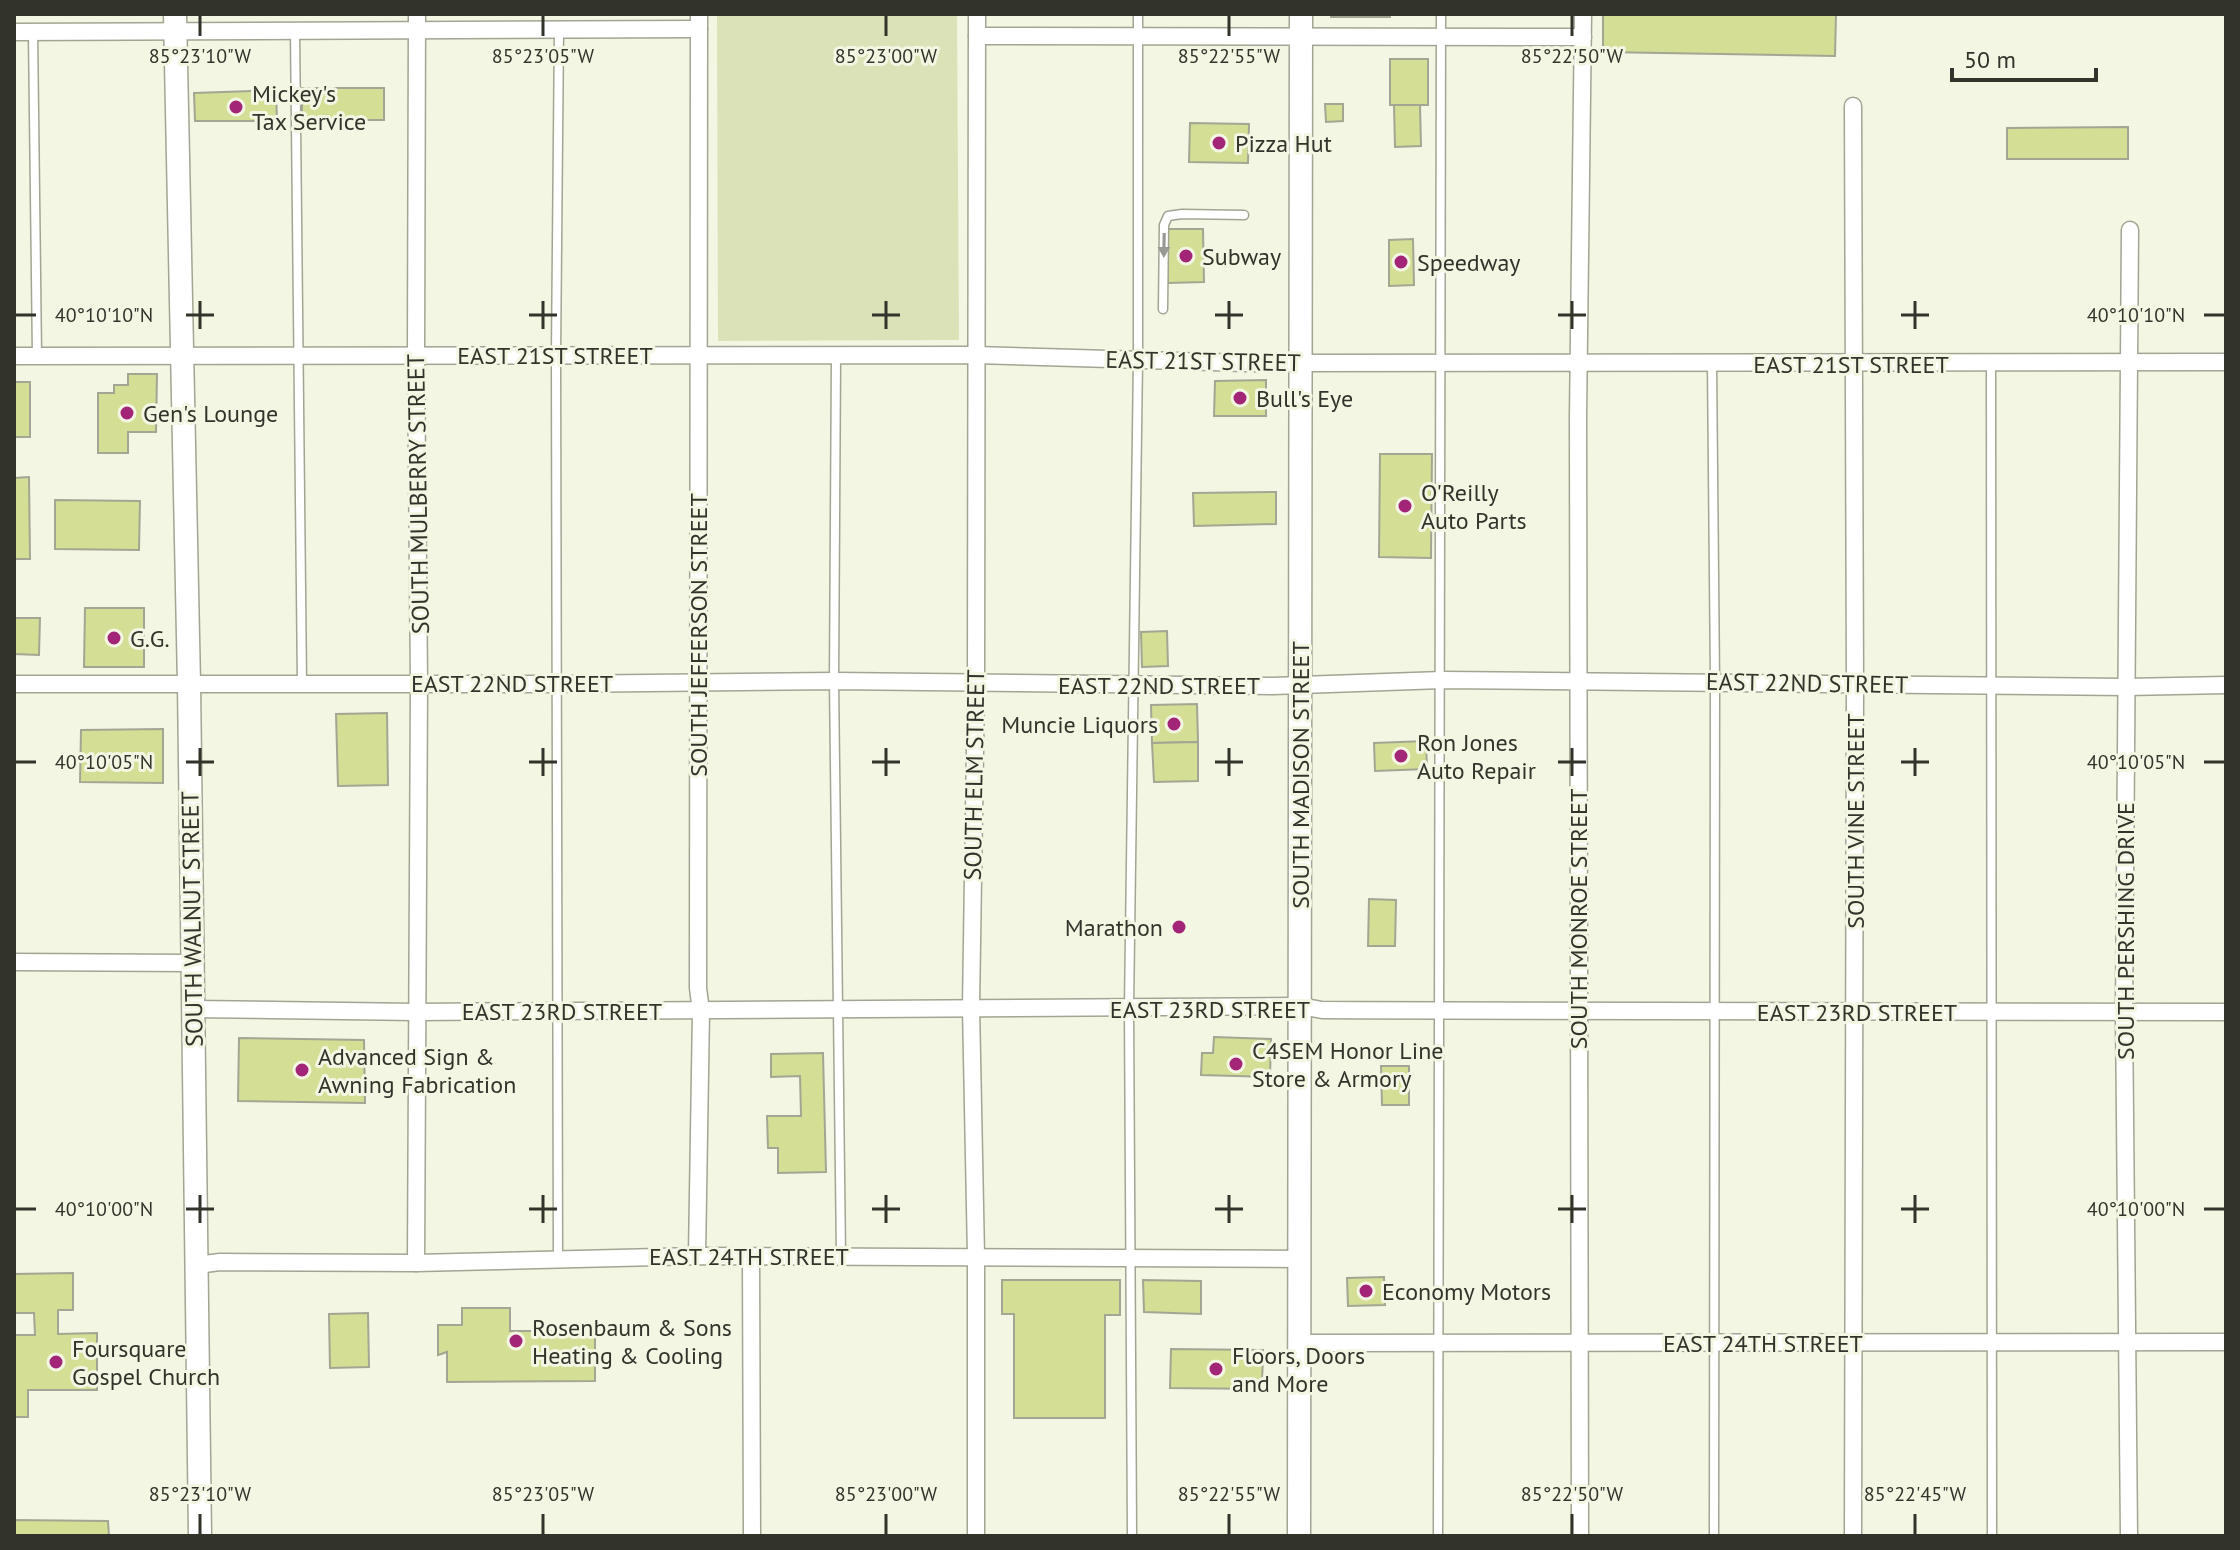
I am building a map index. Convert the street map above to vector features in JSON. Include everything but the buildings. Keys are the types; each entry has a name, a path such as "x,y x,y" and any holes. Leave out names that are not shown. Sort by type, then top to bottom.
{"main road":[{"name":"SOUTH MADISON STREET","path":"1299,1536 1301,14"},
{"name":"SOUTH WALNUT STREET","path":"176,22 180,355 189,684 200,1536"}],"street":[{"name":"SOUTH ELM STREET","path":"976,1536 976,1256 971,1007 976,684 977,14"},
{"name":"SOUTH MONROE STREET","path":"1580,1536 1578,682 1583,14"},
{"path":"14,32 176,22 295,30 417,22 559,29 699,21"},
{"name":"SOUTH JEFFERSON STREET","path":"697,1256 701,1011 698,988 699,21"},
{"name":"SOUTH MULBERRY STREET","path":"416,1263 419,683 417,22"},
{"path":"977,36 1583,37"},
{"name":"SOUTH VINE STREET","path":"1853,106 1853,1536"},
{"name":"SOUTH PERSHING DRIVE","path":"2129,1536 2124,1012 2130,230"},
{"name":"EAST 21ST STREET","path":"14,356 976,355 1300,363 2226,362"},
{"name":"EAST 22ND STREET","path":"14,684 698,681 1301,684 1442,680 2126,687 2226,685"},
{"path":"14,962 191,963"},
{"name":"EAST 23RD STREET","path":"193,1009 416,1012 1300,1006 1322,1010 2226,1012"},
{"name":"EAST 24TH STREET","path":"197,1265 220,1262 416,1263 697,1256 1301,1259"},
{"path":"751,1256 752,1536"},
{"name":"EAST 24TH STREET","path":"1300,1343 2226,1342"}],"lane":[{"path":"1132,1536 1129,1008 1138,360 1138,14"},
{"path":"1438,1536 1441,14"},
{"path":"558,1258 556,355 559,29"},
{"path":"295,30 302,684"},
{"path":"33,31 37,356"},
{"path":"1163,309 1164,225 1168,216 1244,215"},
{"path":"836,356 834,681 841,1256"},
{"path":"1991,363 1992,1536"},
{"path":"1712,364 1715,681 1714,1536"}],"green space":[{"path":"717,14 957,14 959,340 718,341"}],"place":[{"name":"Mickey's Tax Service","path":"236,107"},
{"name":"Pizza Hut","path":"1219,143"},
{"name":"Subway","path":"1186,256"},
{"name":"Speedway","path":"1401,262"},
{"name":"Bull's Eye","path":"1240,398"},
{"name":"Gen's Lounge","path":"127,413"},
{"name":"O'Reilly Auto Parts","path":"1405,506"},
{"name":"G.G.","path":"114,638"},
{"name":"Muncie Liquors","path":"1174,724"},
{"name":"Ron Jones Auto Repair","path":"1401,756"},
{"name":"Marathon","path":"1179,927"},
{"name":"C4SEM Honor Line Store & Armory","path":"1236,1064"},
{"name":"Advanced Sign & Awning Fabrication","path":"302,1070"},
{"name":"Economy Motors","path":"1366,1291"},
{"name":"Rosenbaum & Sons Heating & Cooling","path":"516,1341"},
{"name":"Foursquare Gospel Church","path":"56,1362"},
{"name":"Floors, Doors and More","path":"1216,1369"}]}
